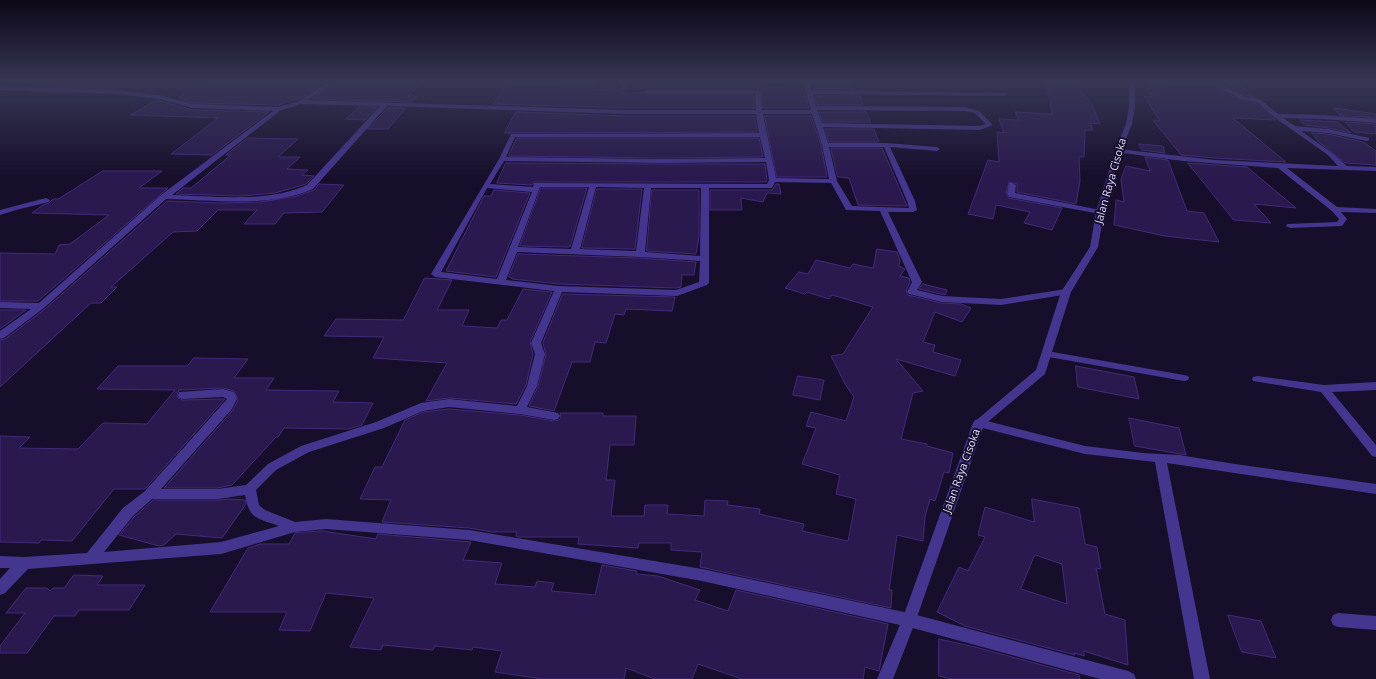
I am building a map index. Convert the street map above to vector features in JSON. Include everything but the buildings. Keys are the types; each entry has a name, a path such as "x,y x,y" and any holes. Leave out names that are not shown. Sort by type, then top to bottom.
{"street":[{"path":"0,336 41,306 164,197 273,114"},
{"path":"164,197 267,198 286,196 304,191 310,187 377,114"},
{"path":"502,281 537,185 769,186 773,180 758,114"},
{"path":"816,114 833,181 849,208 913,210 911,201 886,145"},
{"path":"819,125 980,128 990,125 979,114"},
{"name":"Jalan Raya Cisoka","path":"884,679 909,620 979,423 1041,372 1066,292 1094,247 1100,212 1118,151 1129,124 1131,114"},
{"path":"1273,114 1330,154 1345,168"},
{"path":"1276,116 1323,117 1376,121"},
{"path":"1292,128 1328,131 1367,139"},
{"path":"705,186 704,283 677,293 559,289 435,274 502,159 513,135 764,135"},
{"path":"825,145 886,145 937,149"},
{"path":"1118,151 1180,160 1281,167 1376,169"},
{"path":"502,159 661,161 769,160"},
{"path":"1281,167 1335,209 1343,219 1339,224 1290,226"},
{"path":"773,180 833,181"},
{"path":"575,251 593,185"},
{"path":"640,254 648,185"},
{"path":"1012,185 1012,195 1100,212"},
{"path":"485,186 536,190"},
{"path":"0,213 13,208 46,200"},
{"path":"1335,209 1376,211"},
{"path":"883,210 917,282 912,292 942,299 1001,302 1066,292"},
{"path":"514,249 640,254 704,259"},
{"path":"520,410 532,386 540,354 536,343 559,289"},
{"path":"0,305 41,306"},
{"path":"1047,354 1184,378"},
{"path":"1257,380 1324,389 1376,386"},
{"path":"1324,389 1376,453"},
{"path":"91,559 128,512 149,494 228,406 232,399 230,395 223,393 183,395"},
{"path":"149,494 218,494 250,489 272,467 305,449 380,425 421,407 449,403 520,410 554,416"},
{"path":"979,423 1085,450 1119,455 1179,459 1376,489"},
{"path":"1160,458 1202,679"},
{"path":"250,489 253,507 260,514 295,527"},
{"path":"0,562 24,563 91,559 221,548 295,527 326,524 469,535 702,575 909,620 1128,679"},
{"path":"0,589 24,563"},
{"path":"1338,620 1376,623"}]}
